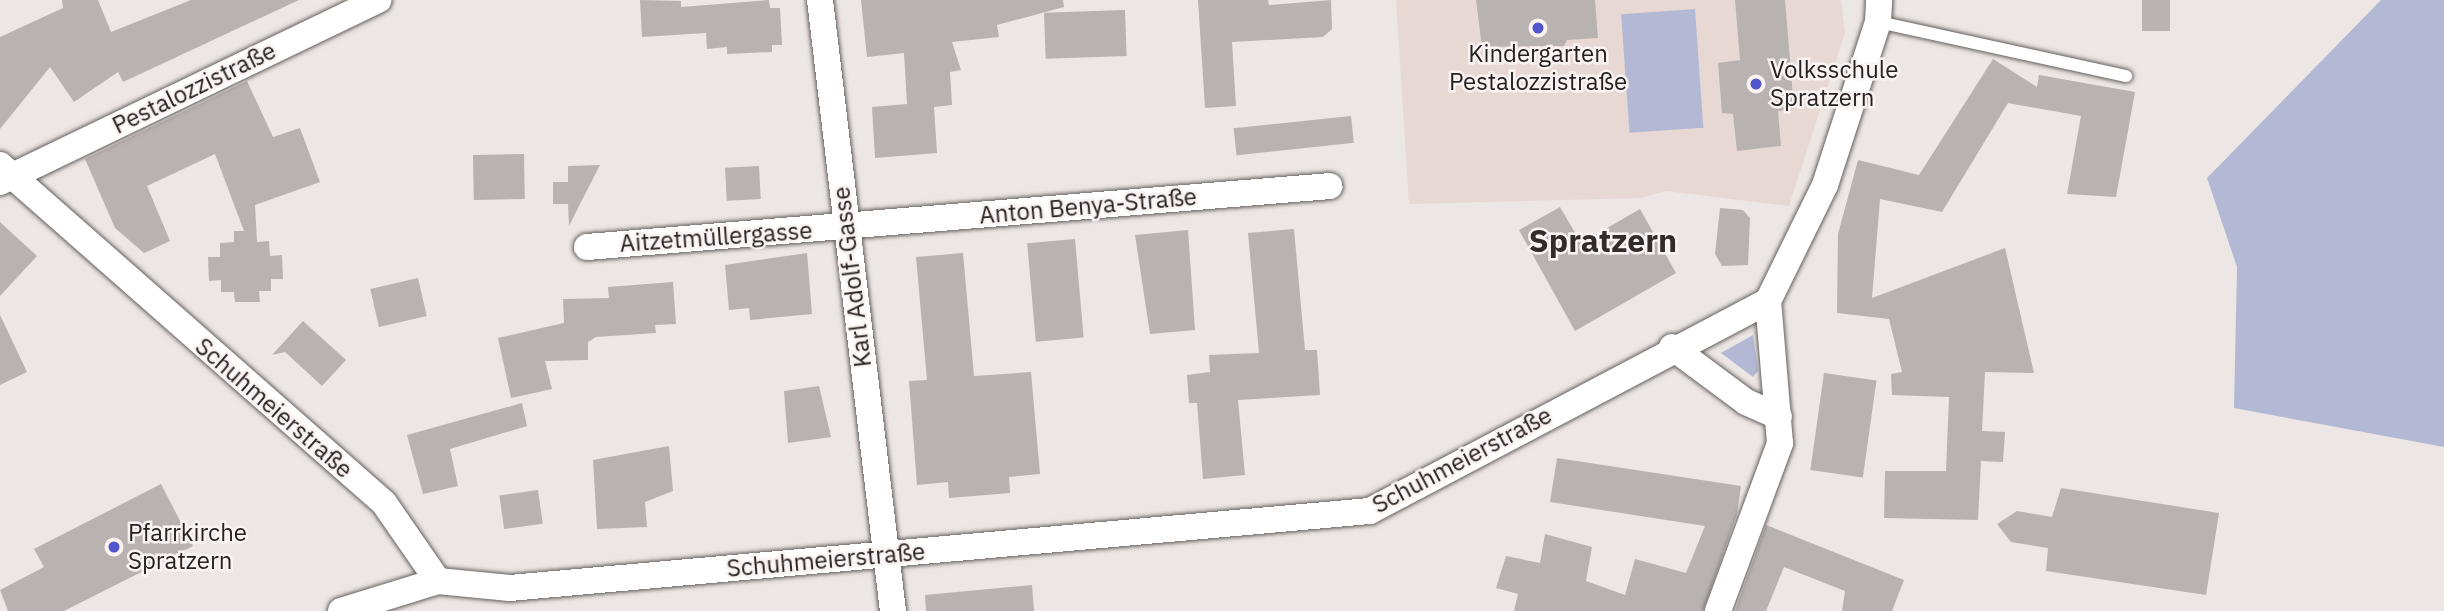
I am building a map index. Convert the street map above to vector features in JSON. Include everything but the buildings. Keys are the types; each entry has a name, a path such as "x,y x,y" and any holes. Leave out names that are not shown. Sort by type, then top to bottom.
{"street":[{"name":"Pestalozzistraße","path":"4,175 378,0"},
{"name":"Karl Adolf-Gasse","path":"820,0 892,611"},
{"path":"1718,611 1776,459 1779,416 1768,301 1825,186 1878,11"},
{"name":"Schuhmeierstraße","path":"4,175 384,503 438,581 510,588 1370,511 1672,348 1768,301"},
{"name":"Anton Benya-Straße","path":"845,227 1330,186"},
{"name":"Aitzetmüllergasse","path":"587,247 845,227"},
{"path":"1672,348 1746,402 1779,416"},
{"path":"341,611 438,581"}],"lane":[{"path":"1878,11 2126,76"}],"shaded area":[{"path":"1396,0 1841,0 1845,33 1789,206 1666,191 1641,198 1409,204"},
{"path":"2381,0 2444,0 2444,447 2234,408 2237,267 2207,178"},
{"path":"1695,9 1703,128 1629,133 1621,14"},
{"path":"1753,335 1758,371 1753,377 1721,353"}],"place":[{"name":"Kindergarten Pestalozzistraße","path":"1538,28"},
{"name":"Volksschule Spratzern","path":"1756,84"},
{"name":"Pfarrkirche Spratzern","path":"114,547"}],"district":[{"name":"Spratzern","path":"1603,240"}]}
